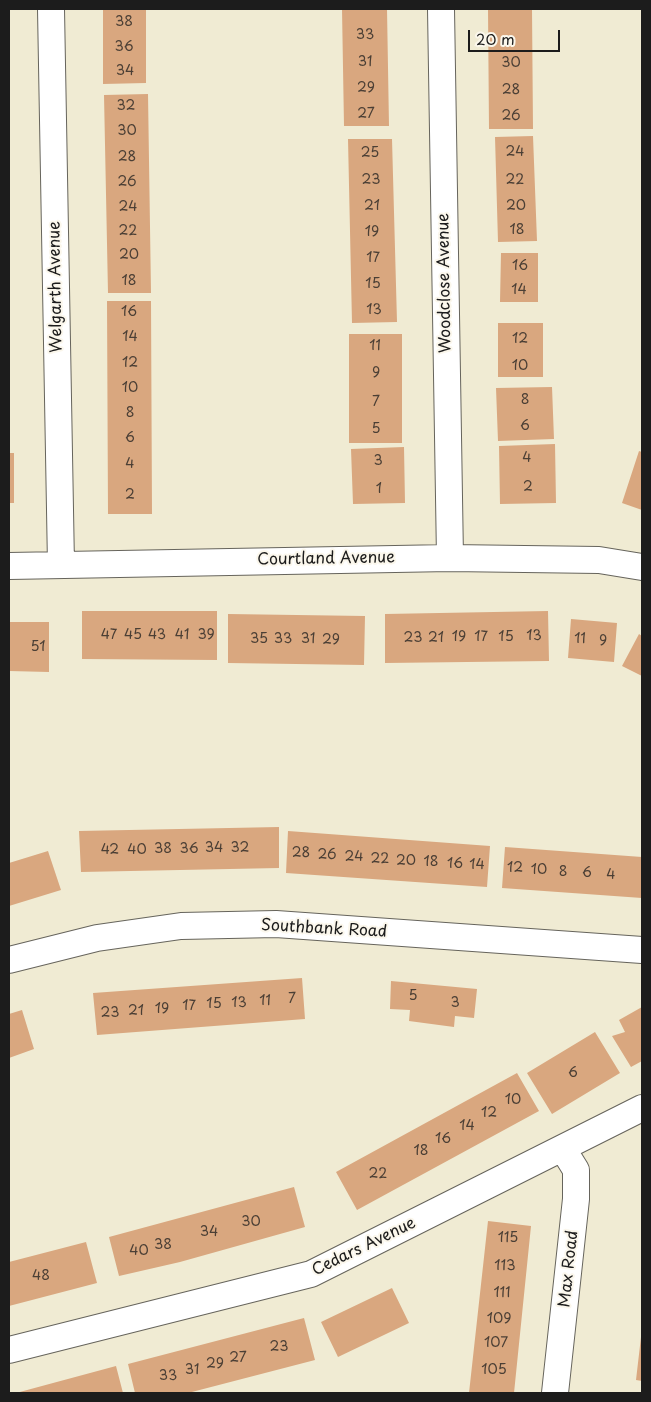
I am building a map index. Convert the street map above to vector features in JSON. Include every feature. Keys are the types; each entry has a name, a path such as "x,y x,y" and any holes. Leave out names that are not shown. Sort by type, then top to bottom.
{"street":[{"name":"Welgarth Avenue","path":"51,9 61,565"},
{"name":"Woodclose Avenue","path":"440,9 450,558"},
{"name":"Courtland Avenue","path":"9,566 450,558 599,560 642,567"},
{"name":"Southbank Road","path":"9,960 97,938 181,926 276,924 642,950"},
{"name":"Cedars Avenue","path":"9,1350 310,1274 642,1108"},
{"name":"Max Road","path":"555,1393 576,1199 576,1170 563,1148"}],"building":[{"path":"103,9 146,9 146,83 103,84"},
{"path":"342,9 387,9 389,126 344,126"},
{"path":"488,9 532,9 533,129 489,129"},
{"path":"148,94 151,293 108,293 104,95"},
{"path":"533,136 537,241 498,242 495,137"},
{"path":"348,139 392,139 397,322 352,323"},
{"path":"501,253 538,253 538,302 500,302"},
{"path":"107,301 151,301 152,514 108,514"},
{"path":"498,323 543,323 543,377 498,377"},
{"path":"349,334 402,334 402,443 349,443"},
{"path":"552,387 554,439 498,441 496,388"},
{"path":"555,444 556,503 500,504 499,446"},
{"path":"404,447 405,503 353,504 351,449"},
{"path":"639,451 642,452 642,510 622,503"},
{"path":"9,453 14,453 14,503 9,503"},
{"path":"82,611 217,611 217,660 82,659"},
{"path":"548,611 549,661 385,663 385,614"},
{"path":"228,614 365,616 364,665 228,663"},
{"path":"571,619 617,623 614,662 568,658"},
{"path":"9,622 49,622 49,672 9,671"},
{"path":"639,634 642,636 642,676 622,666"},
{"path":"279,827 279,868 81,872 79,831"},
{"path":"288,831 490,846 487,887 286,873"},
{"path":"505,847 642,857 642,898 502,888"},
{"path":"48,851 61,890 9,906 9,863"},
{"path":"302,978 305,1019 97,1035 93,993"},
{"path":"391,981 477,989 474,1018 455,1016 454,1027 409,1021 410,1010 390,1009"},
{"path":"642,1007 642,1061 631,1067 612,1036 625,1032 619,1020"},
{"path":"22,1010 34,1049 9,1058 9,1014"},
{"path":"595,1032 620,1073 552,1114 527,1073"},
{"path":"517,1073 539,1111 357,1210 336,1172"},
{"path":"294,1187 305,1227 180,1262 119,1276 109,1237"},
{"path":"488,1221 531,1226 514,1393 469,1393"},
{"path":"86,1242 97,1283 9,1306 9,1262"},
{"path":"392,1288 409,1323 338,1357 321,1322"},
{"path":"304,1318 315,1360 188,1393 135,1393 128,1364"},
{"path":"642,1337 642,1381 636,1380"},
{"path":"116,1366 123,1393 16,1393"}]}
